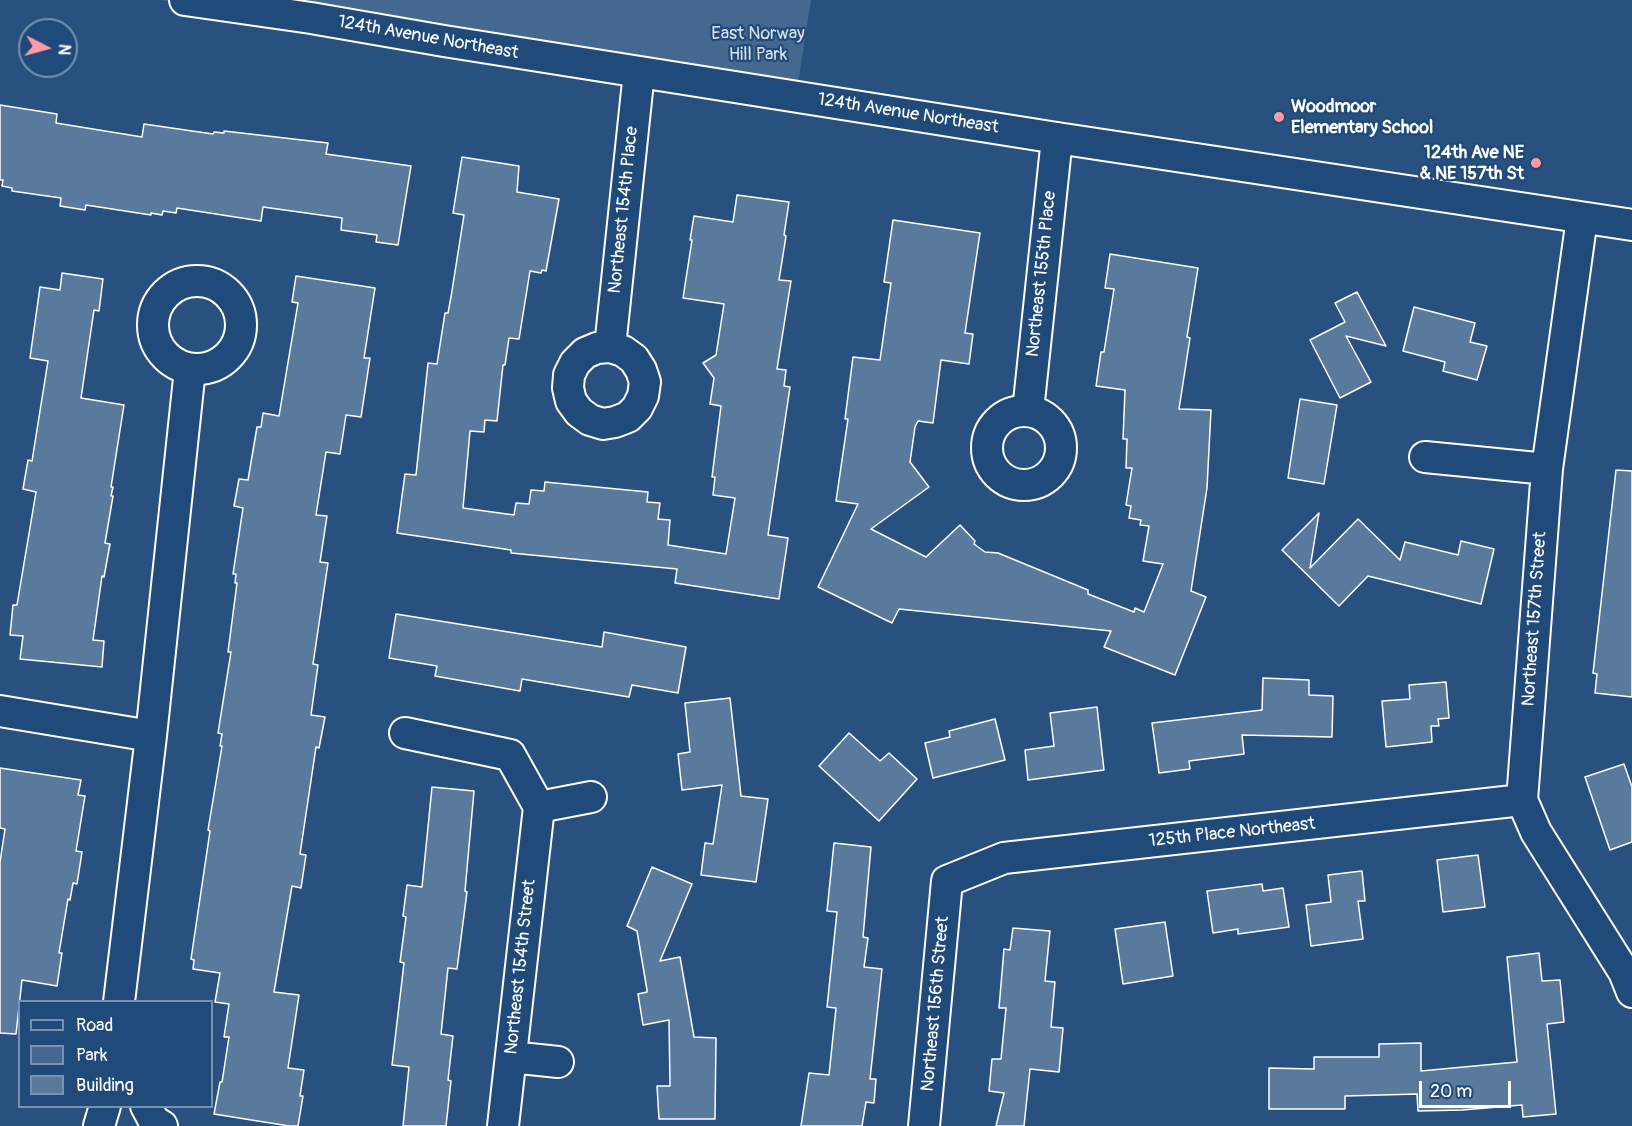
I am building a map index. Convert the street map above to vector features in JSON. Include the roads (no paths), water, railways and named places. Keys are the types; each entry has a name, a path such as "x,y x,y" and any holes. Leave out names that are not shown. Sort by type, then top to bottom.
{"street":[{"name":"124th Avenue Northeast","path":"185,0 311,18 1057,138 1632,225"},
{"name":"Northeast 154th Place","path":"610,347 639,72"},
{"name":"Northeast 155th Place","path":"1028,411 1057,138"},
{"name":"Northeast 157th Street","path":"1582,218 1547,470 1522,800 1536,832 1624,972 1632,992"},
{"path":"119,1000 151,736 190,369"},
{"path":"1425,457 1547,470"},
{"path":"0,711 151,736"},
{"path":"405,733 510,755 539,807 591,797"},
{"name":"125th Place Northeast","path":"947,881 1004,858 1522,800"},
{"name":"Northeast 154th Street","path":"503,1126 539,807"},
{"name":"Northeast 156th Street","path":"924,1126 947,881"},
{"path":"511,1057 558,1062"},
{"path":"99,1126 105,1108"},
{"path":"147,1108 154,1121 162,1126"}],"place":[{"name":"Woodmoor Elementary School","path":"1279,117"},
{"name":"124th Ave NE & NE 157th St","path":"1536,163"}],"park label":[{"name":"East Norway Hill Park","path":"758,44"}]}
